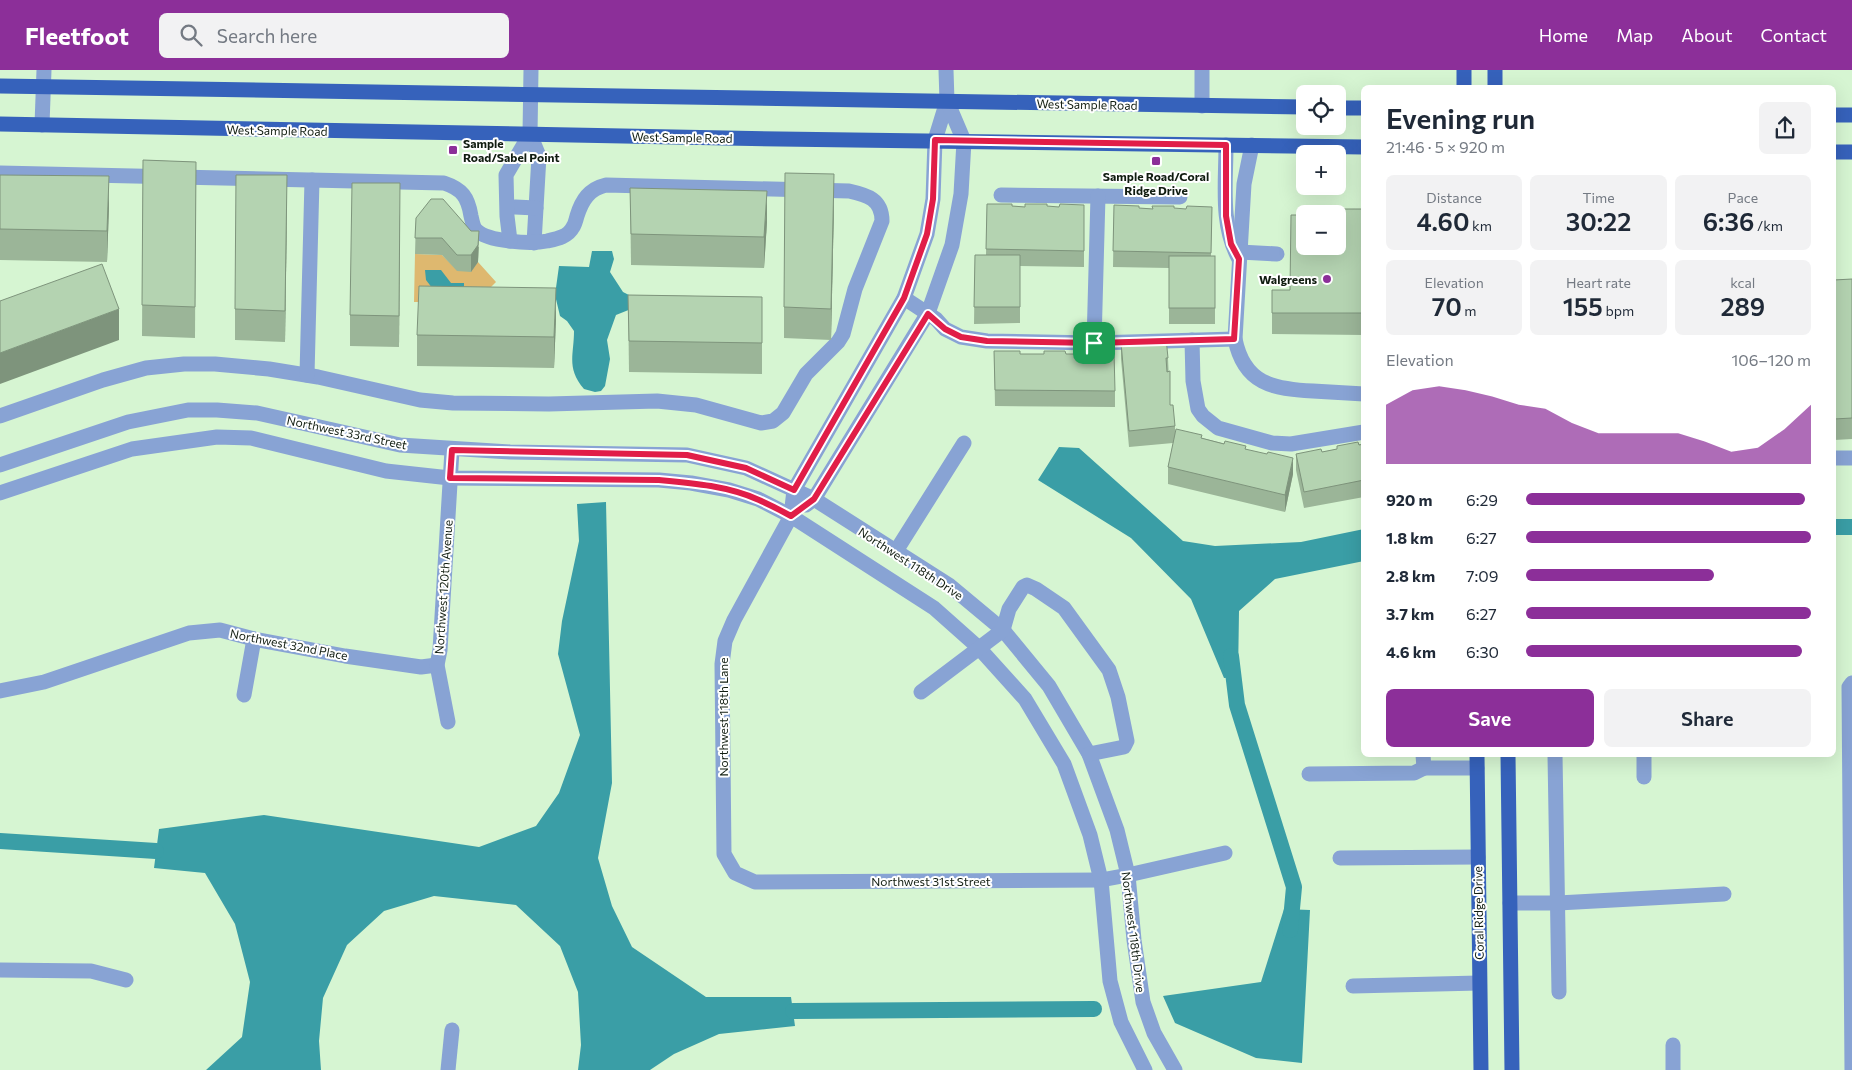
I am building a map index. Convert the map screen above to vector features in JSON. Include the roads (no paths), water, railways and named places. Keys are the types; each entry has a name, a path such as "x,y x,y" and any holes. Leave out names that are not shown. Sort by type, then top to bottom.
{"main road":[{"path":"1464,70 1464,85"},
{"path":"1495,70 1495,85"},
{"name":"West Sample Road","path":"0,86 1296,107"},
{"path":"1346,108 1361,108"},
{"path":"1836,115 1852,115"},
{"name":"West Sample Road","path":"0,124 1361,147"},
{"path":"1836,152 1852,152"},
{"path":"1508,757 1512,1070"},
{"name":"Coral Ridge Drive","path":"1477,761 1481,1070"}],"street":[{"path":"42,125 44,70"},
{"path":"531,70 530,134 539,156 534,243"},
{"path":"791,516 794,490 904,298 927,234 933,199 935,140 947,101 946,70"},
{"path":"1202,70 1202,106"},
{"path":"791,516 814,499 928,314 952,245 961,194 964,141 947,101"},
{"path":"510,242 506,176 530,134"},
{"path":"1226,145 1226,216 1231,244 1240,256"},
{"path":"1252,145 1244,184 1234,339 1237,352 1249,373 1265,384 1285,389 1361,394"},
{"path":"510,242 515,207 516,175 513,164"},
{"path":"0,174 444,183 457,188 466,198 472,223 476,230 487,236 510,242 534,243 567,235 574,228 583,201 590,192 606,184 849,191 866,195 878,203 882,212 882,220 855,289 843,334 838,342 806,374 783,413 773,421 761,423 696,405 656,401 549,404 454,403 420,400 307,375 215,364 184,364 146,368 103,380 0,416"},
{"path":"307,375 312,180"},
{"path":"1001,195 1180,197"},
{"path":"1094,343 1098,196"},
{"path":"515,207 536,208"},
{"path":"1240,256 1278,254"},
{"path":"904,298 928,314 945,329 961,337 987,341 1094,343 1234,339"},
{"path":"1192,340 1193,381 1198,409 1203,416 1218,428 1272,443 1291,444 1361,432"},
{"name":"Northwest 33rd Street","path":"0,464 128,422 188,410 217,410 257,413 400,445 452,450 687,455 746,468 814,499"},
{"path":"217,410 217,437"},
{"path":"0,493 132,449 217,437 251,438 386,471 450,478 659,480 691,483 743,494 758,499 791,516"},
{"path":"896,551 964,443"},
{"name":"Northwest 120th Avenue","path":"448,722 437,665 440,650 452,450"},
{"path":"1836,458 1852,458"},
{"name":"Northwest 118th Drive","path":"814,499 949,585 1003,630 1049,686 1089,754 1117,830 1128,875 1134,940 1143,1002 1154,1033 1175,1070"},
{"name":"Northwest 118th Drive","path":"791,516 934,608 979,648 1025,699 1064,764 1090,835 1100,880 1110,982 1121,1022 1146,1070"},
{"name":"Northwest 118th Lane","path":"735,873 724,854 722,664 725,641 734,620 791,516"},
{"path":"922,692 1003,630 1009,609 1023,587 1028,585 1064,608 1109,670 1118,697 1127,741 1124,747 1089,754"},
{"name":"Northwest 32nd Place","path":"0,691 44,682 189,634 220,630 254,639 345,656 420,667 437,665"},
{"path":"244,695 254,639"},
{"path":"1852,683 1849,687 1852,1070"},
{"path":"1554,757 1560,992"},
{"path":"1644,757 1644,777"},
{"path":"1309,774 1414,773 1423,761 1477,761"},
{"name":"Northwest 31st Street","path":"735,873 755,882 1100,880 1225,853"},
{"path":"1340,858 1478,857"},
{"path":"1510,903 1558,903 1724,894"},
{"path":"0,970 91,971 126,980"},
{"path":"1353,986 1479,983"},
{"path":"448,1070 452,1030"},
{"path":"1673,1045 1673,1070"}],"water":[{"path":"592,251 612,251 614,259 610,272 623,292 629,295 631,309 616,315 607,340 610,359 605,386 601,391 595,392 584,389 575,374 572,361 574,331 567,321 560,316 555,295 559,266 589,267"},
{"path":"425,270 441,270 451,283 464,283 464,297 439,297 426,280"},
{"path":"1059,447 1079,448 1183,541 1215,546 1301,542 1361,530 1361,562 1275,579 1239,611 1238,677 1224,678 1191,599 1131,538 1038,480"},
{"path":"606,502 612,783 598,858 612,906 632,947 706,997 791,997 795,1026 719,1034 674,1054 650,1070 578,1070 581,1045 578,992 560,946 516,905 434,896 384,911 347,945 323,998 319,1041 321,1070 206,1070 242,1037 250,982 235,924 205,873 154,868 159,829 264,815 479,847 536,826 559,793 580,735 558,654 562,621 579,541 577,504"},
{"path":"1284,909 1310,910 1302,1063 1256,1058 1175,1023 1163,996 1261,982"}],"waterway":[{"path":"1836,527 1852,527"},
{"path":"1231,656 1237,705 1294,887 1290,930"},
{"path":"0,841 156,851"},
{"path":"793,1011 1094,1009"}],"place":[{"name":"Sample Road/Sabel Point","path":"453,150"},
{"name":"Sample Road/Coral Ridge Drive","path":"1156,161"},
{"name":"Walgreens","path":"1327,279"}]}
